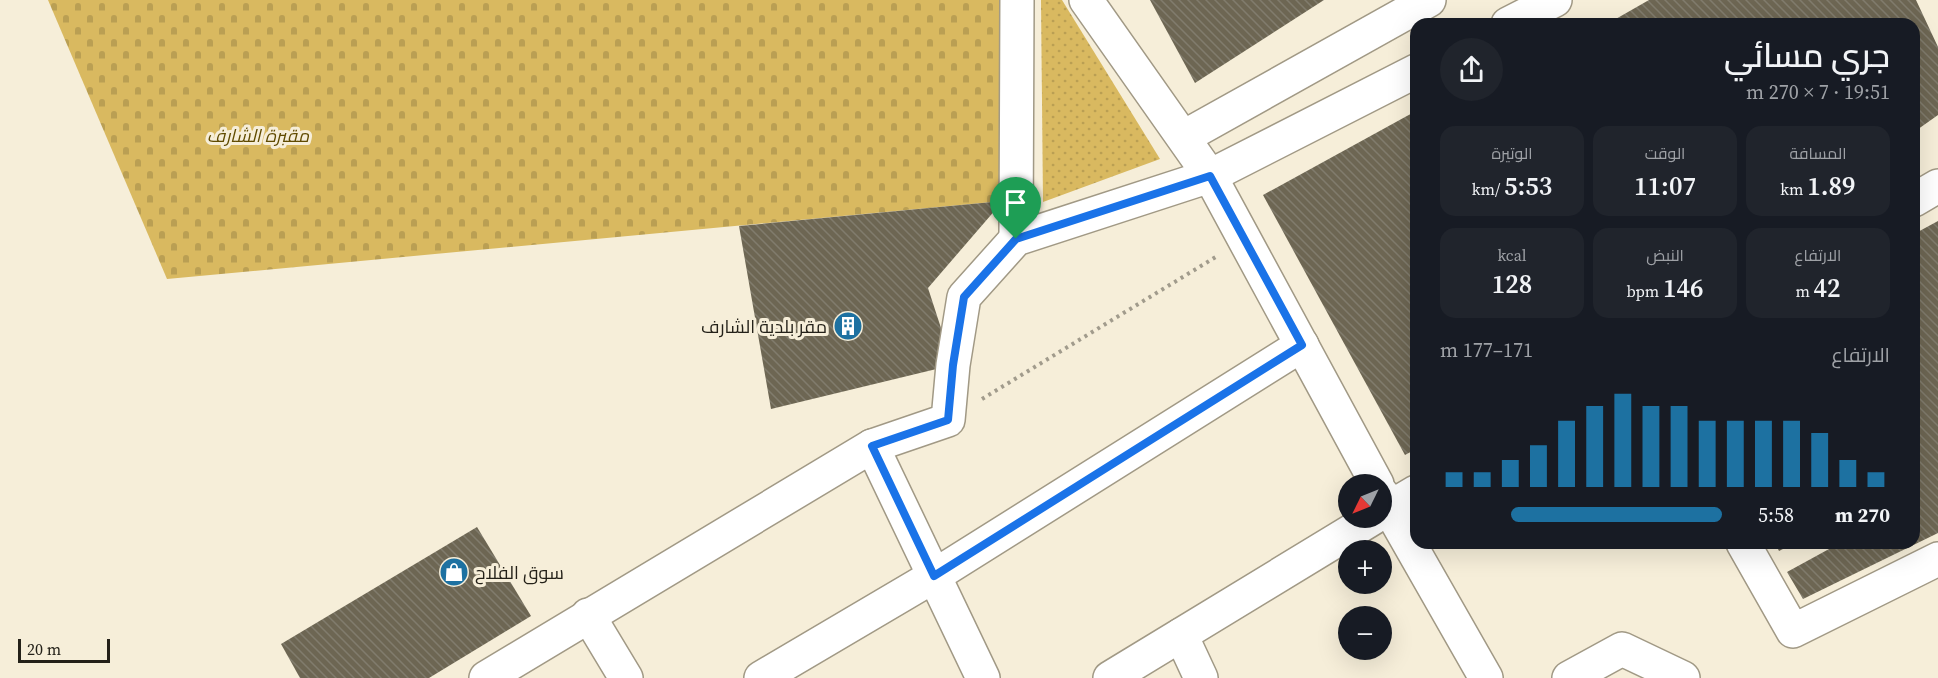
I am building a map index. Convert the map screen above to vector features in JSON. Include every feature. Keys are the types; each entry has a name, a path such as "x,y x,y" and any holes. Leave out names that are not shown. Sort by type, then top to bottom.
{"street":[{"path":"1016,239 1017,0"},
{"path":"1086,0 1210,176 1371,474"},
{"path":"1184,137 1428,0"},
{"path":"1520,18 1555,0"},
{"path":"486,678 872,446 948,420 953,365 964,297 1016,239 1210,176 1410,74"},
{"path":"1920,196 1938,186"},
{"path":"761,678 934,576 1302,345"},
{"path":"872,446 983,678"},
{"path":"1392,512 1410,543"},
{"path":"1110,678 1181,635 1345,528"},
{"path":"1413,549 1486,678"},
{"path":"1746,549 1793,631 1938,559"},
{"path":"588,615 626,678"},
{"path":"1181,635 1201,678"},
{"path":"1569,678 1622,648 1683,678"}],"path":[{"path":"948,420 1245,240"}],"green space":[{"name":"مقبرة الشارف","path":"48,0 1004,0 1003,201 167,279"},
{"path":"1041,0 1062,0 1160,159 1043,202"}],"building":[{"path":"1150,0 1324,0 1195,83"},
{"path":"1649,0 1916,0 1938,47 1938,115 1920,128 1920,18 1618,18"},
{"path":"1410,114 1410,452 1405,455 1263,195"},
{"name":"مقر بلدية الشارف","path":"1003,201 928,288 953,365 771,409 739,226"},
{"path":"1938,221 1938,533 1920,542 1920,231"},
{"name":"سوق الفلاح","path":"477,527 531,616 429,678 300,678 281,644"},
{"path":"1829,549 1905,549 1803,599 1787,572"}],"place":[{"name":"مقر بلدية الشارف","path":"848,326"},
{"name":"سوق الفلاح","path":"454,572"}],"route":[{"path":"1210,176 1302,345 934,576 872,446 948,420 953,365 964,297 1016,239 1210,176"}]}
